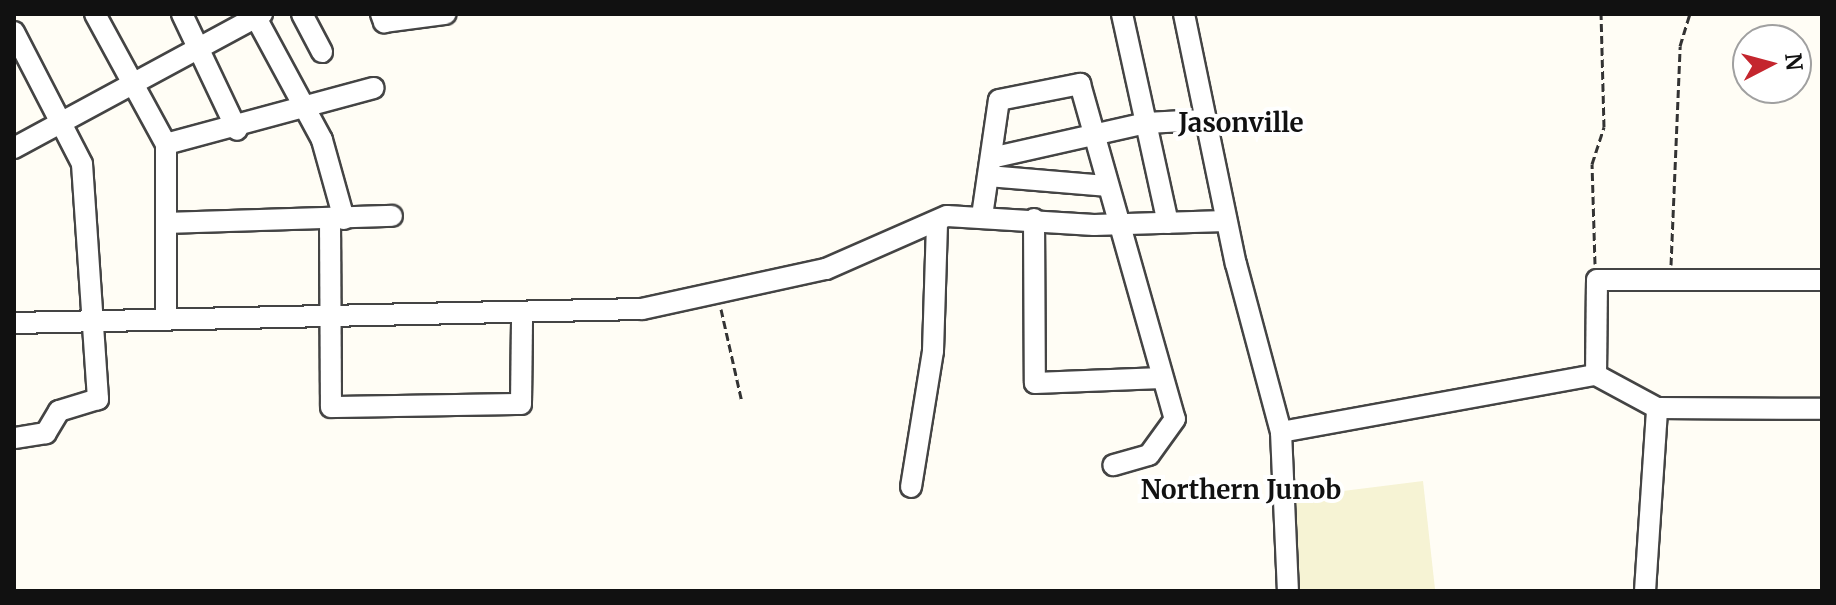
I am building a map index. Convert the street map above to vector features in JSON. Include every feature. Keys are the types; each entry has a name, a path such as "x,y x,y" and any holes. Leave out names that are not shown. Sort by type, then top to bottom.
{"street":[{"path":"95,14 166,144 166,319"},
{"path":"182,14 237,130"},
{"path":"302,14 322,52"},
{"path":"381,14 384,22 445,14"},
{"path":"1122,14 1168,223"},
{"path":"1184,14 1226,221 1281,432 1288,591"},
{"path":"14,148 200,49 257,15 306,110 337,219 329,317 331,407 521,404 522,316"},
{"path":"14,32 63,121 82,164 88,321 98,399 59,411 46,433 14,438"},
{"path":"982,216 999,100 1080,84 1114,224 1162,378 1173,425 1149,455 1113,465"},
{"path":"166,144 237,130 374,88"},
{"path":"989,167 1146,123 1204,120"},
{"path":"989,167 1106,186"},
{"path":"167,223 392,216"},
{"path":"14,323 522,316 642,309 826,269 937,221 982,216 1114,224 1226,221"},
{"path":"1034,219 1035,383 1162,378"},
{"path":"911,487 933,351 937,221"},
{"path":"1596,375 1597,280 1670,277 1822,280"},
{"path":"1281,432 1596,375 1657,408 1822,409"},
{"path":"1645,591 1657,408"}],"path":[{"path":"1597,280 1592,164 1604,127 1601,14"},
{"path":"1670,277 1680,46 1690,14"},
{"path":"715,295 742,402"}],"shaded area":[{"path":"1423,481 1435,589 1300,591 1295,497"}],"district":[{"name":"Jasonville","path":"1241,123"},
{"name":"Northern Junob","path":"1241,490"}]}
